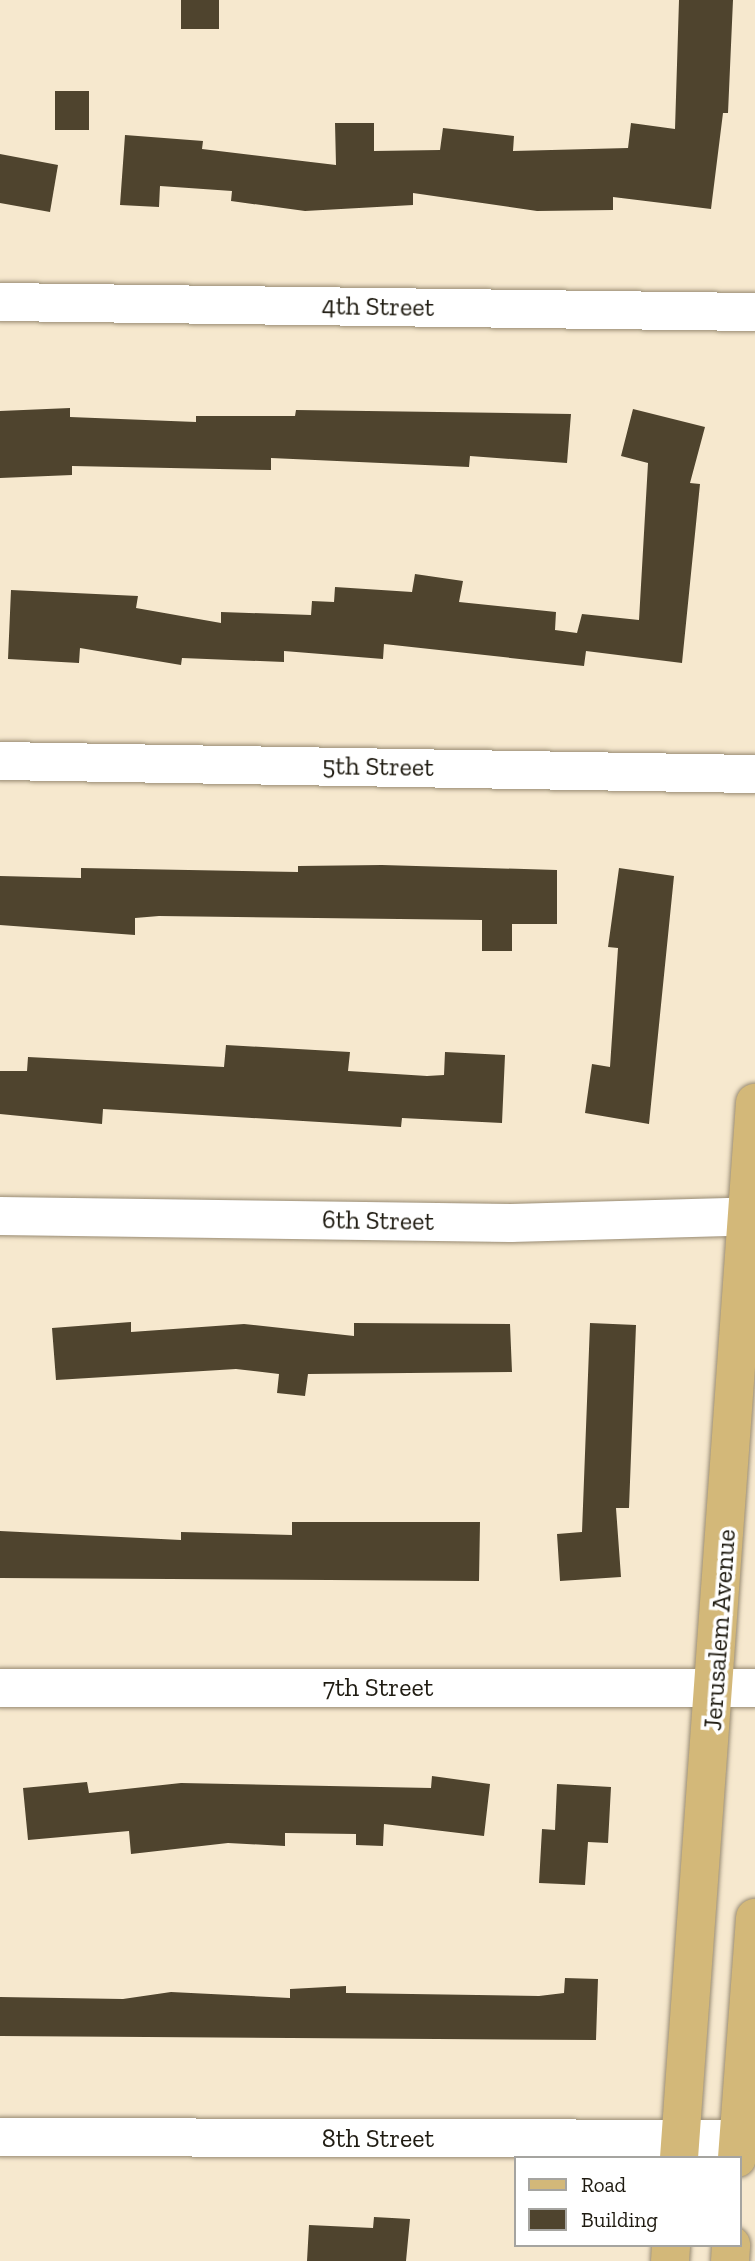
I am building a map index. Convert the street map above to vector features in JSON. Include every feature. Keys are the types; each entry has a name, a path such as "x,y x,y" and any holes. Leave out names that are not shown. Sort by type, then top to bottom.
{"main road":[{"name":"Jerusalem Avenue","path":"680,2148 751,1216 755,1103"},
{"path":"744,2145 755,1918"}],"street":[{"name":"4th Street","path":"0,302 755,312"},
{"name":"5th Street","path":"0,761 755,774"},
{"name":"6th Street","path":"0,1216 511,1223 751,1216"},
{"name":"7th Street","path":"0,1688 755,1688"},
{"name":"8th Street","path":"0,2137 680,2148 744,2145"}],"building":[{"path":"181,0 219,0 219,29 181,29"},
{"path":"679,0 733,0 728,113 723,113 711,209 613,197 613,210 537,211 413,193 413,205 305,211 231,201 232,191 160,186 159,207 120,205 125,135 203,141 202,149 336,165 335,123 374,123 374,151 440,150 443,128 514,136 513,151 628,148 631,123 675,129"},
{"path":"55,91 89,91 89,130 55,130"},
{"path":"0,154 58,165 50,212 0,203"},
{"path":"70,408 70,417 196,422 196,416 295,416 296,410 571,414 567,463 470,456 469,467 271,458 271,470 72,466 72,475 0,478 0,411"},
{"path":"633,409 705,427 690,483 700,484 682,663 586,651 584,666 384,644 383,659 284,651 284,662 182,658 181,665 80,648 79,663 8,659 11,590 138,596 136,608 221,623 221,612 311,615 312,601 334,602 335,587 412,592 415,574 463,581 459,602 556,612 555,630 577,633 582,614 639,620 648,463 621,456"},
{"path":"382,865 557,870 557,924 512,924 512,951 482,951 482,920 159,916 135,918 135,935 0,925 0,876 81,878 81,868 298,872 298,866"},
{"path":"619,868 674,876 649,1124 585,1113 592,1064 610,1067 618,948 608,947"},
{"path":"226,1045 350,1052 348,1071 427,1076 444,1075 445,1052 505,1055 502,1123 402,1118 401,1127 103,1109 102,1124 0,1114 0,1071 27,1071 28,1057 224,1067"},
{"path":"131,1322 131,1332 244,1324 354,1336 354,1323 510,1324 512,1372 308,1374 305,1396 277,1393 279,1374 236,1369 56,1380 52,1328"},
{"path":"590,1323 636,1325 629,1508 616,1508 621,1577 560,1581 557,1534 582,1532"},
{"path":"292,1522 480,1522 479,1581 0,1578 0,1531 181,1540 181,1532 292,1535"},
{"path":"432,1776 490,1784 484,1836 384,1824 383,1846 356,1845 356,1834 285,1833 285,1846 228,1843 131,1854 129,1831 28,1840 23,1788 87,1782 89,1793 181,1783 431,1788"},
{"path":"557,1784 611,1787 608,1843 588,1842 585,1885 539,1883 542,1829 555,1830"},
{"path":"565,1978 598,1979 596,2040 0,2036 0,1997 123,1999 171,1992 290,1998 290,1989 346,1986 346,1993 539,1996 564,1993"},
{"path":"374,2217 410,2219 406,2261 307,2261 309,2225 373,2228"}]}
